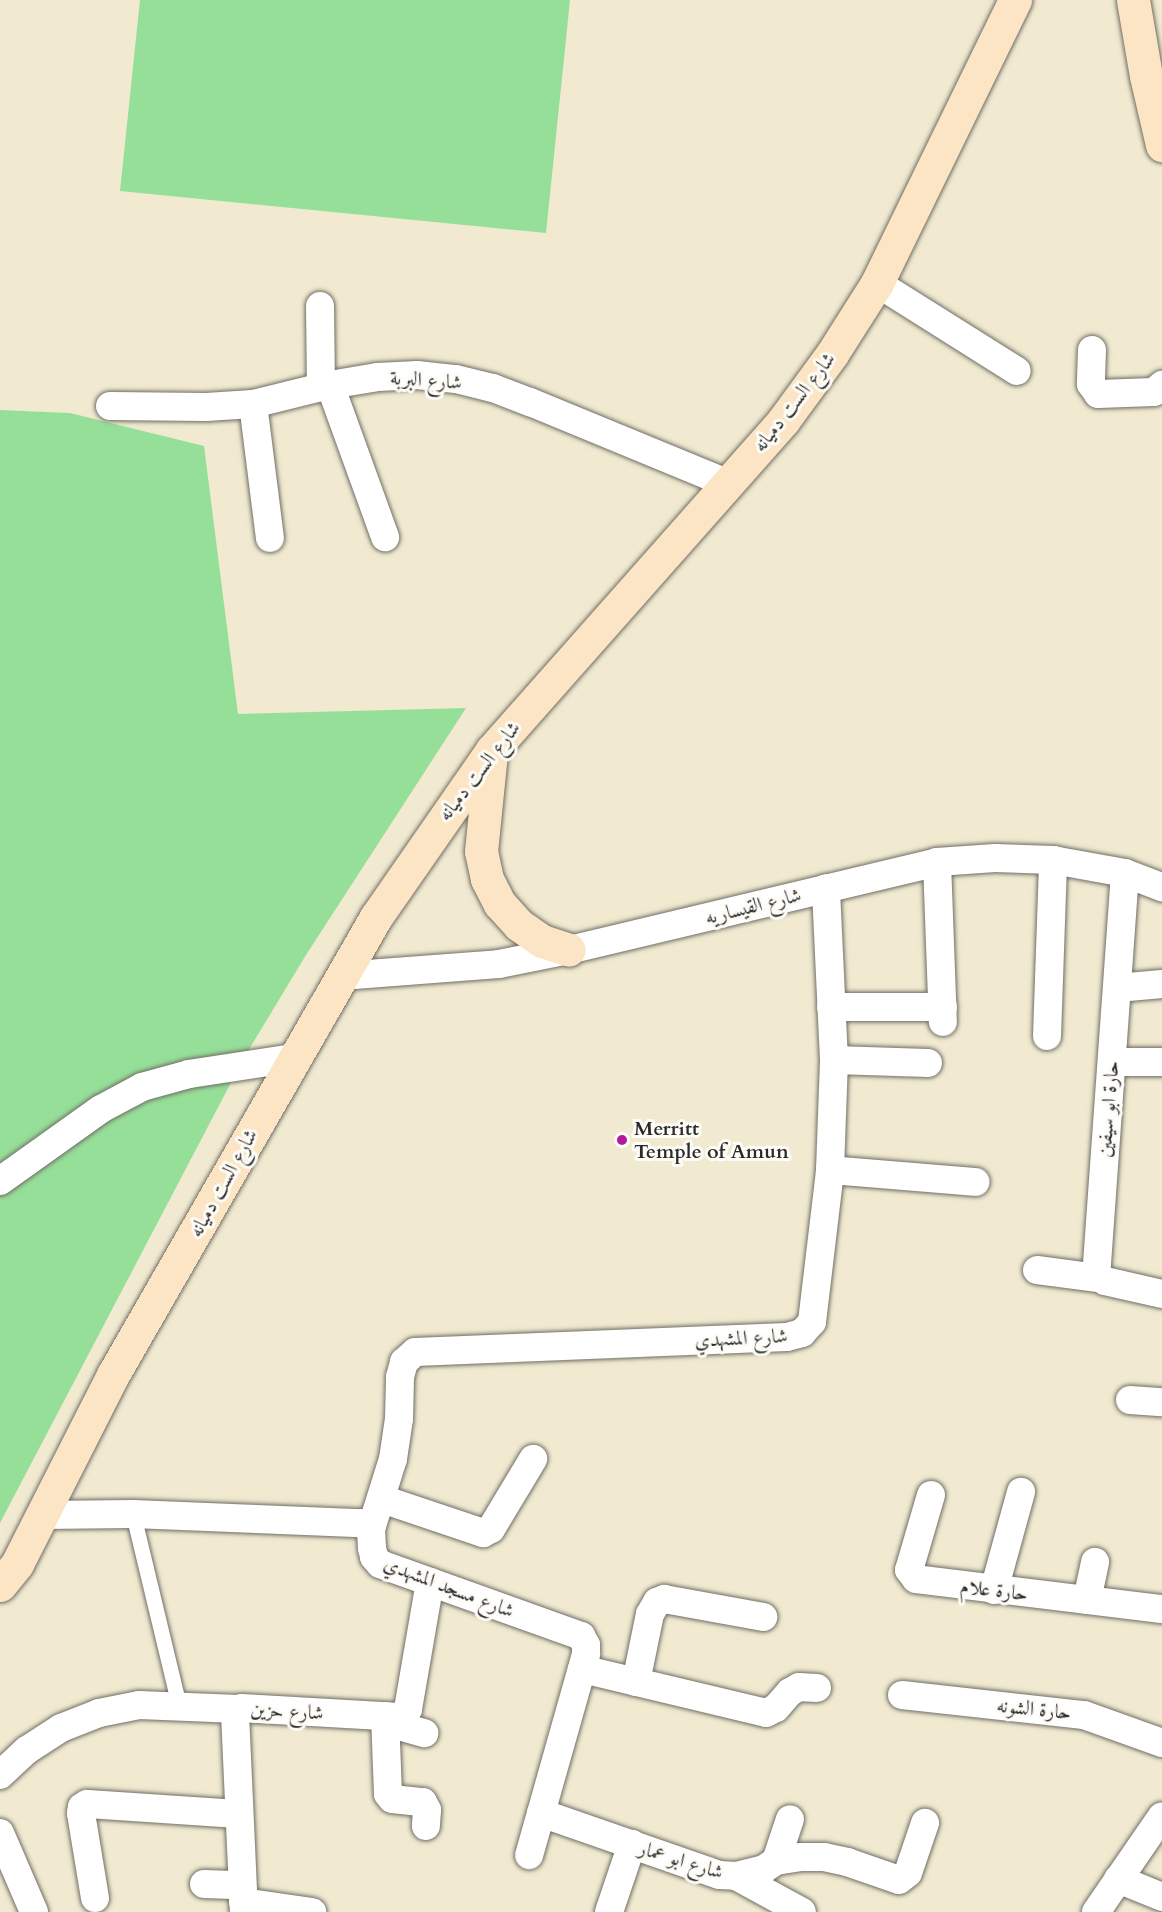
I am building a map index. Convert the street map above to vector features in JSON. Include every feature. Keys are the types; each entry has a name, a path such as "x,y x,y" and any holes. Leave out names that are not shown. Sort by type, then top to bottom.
{"street":[{"name":"شارع الست دميانه","path":"0,1585 17,1564 114,1373 341,976 413,860 492,750 783,421 832,354 877,283 1015,0"},
{"path":"1133,0 1154,77 1161,132"},
{"path":"877,283 1017,371"},
{"path":"320,306 326,386 385,537"},
{"path":"1092,350 1091,384 1098,394 1154,392 1162,385"},
{"name":"شارع البربة","path":"110,406 206,407 253,404 326,386 378,377 417,375 456,379 493,388 727,483"},
{"path":"253,404 270,538"},
{"path":"492,750 480,851 487,879 500,904 519,926 542,941 569,950"},
{"name":"شارع القيساريه","path":"341,976 499,964 569,950 937,862 995,858 1053,860 1125,873 1162,887"},
{"path":"1047,1036 1053,860"},
{"path":"831,1007 943,1015 937,862"},
{"name":"حارة ابو سيفين","path":"1098,1278 1095,1268 1125,873"},
{"name":"شارع المشهدي","path":"371,1529 393,1459 399,1419 400,1377 404,1362 415,1352 787,1337 802,1333 812,1322 816,1306 830,1170 834,1060 826,888"},
{"path":"1117,988 1162,984"},
{"path":"0,1181 101,1109 142,1087 189,1074 294,1058"},
{"path":"834,1060 928,1063"},
{"path":"1112,1062 1162,1062"},
{"path":"830,1170 976,1182"},
{"path":"1037,1270 1098,1278 1162,1294"},
{"path":"1130,1400 1162,1402"},
{"path":"382,1499 483,1533 491,1529 533,1460"},
{"path":"994,1590 1021,1492"},
{"name":"حارة علام","path":"931,1495 909,1570 921,1581 1162,1609"},
{"name":"شارع مسجد المشهدي","path":"42,1515 133,1514 361,1522 371,1529 372,1548 380,1564 581,1636 586,1645 582,1669 529,1855"},
{"path":"1087,1600 1095,1562"},
{"name":"شارع حزين","path":"243,1900 234,1718 238,1709 385,1719 399,1717 408,1709 430,1582"},
{"path":"636,1682 652,1607 657,1602 664,1599 763,1617"},
{"path":"582,1669 766,1713 776,1708 790,1692 799,1687 817,1688"},
{"name":"حارة الشونه","path":"902,1695 1074,1713 1105,1720 1162,1743"},
{"path":"0,1775 27,1750 61,1728 99,1713 139,1705 238,1709"},
{"path":"424,1732 385,1719 388,1794 392,1799 423,1802 427,1810 426,1826"},
{"path":"95,1898 81,1813 87,1804 239,1814"},
{"name":"شارع ابو عمار","path":"541,1813 719,1875 736,1876 764,1869 776,1861 824,1857 847,1862 899,1880 908,1873 925,1823"},
{"path":"1096,1912 1162,1816"},
{"path":"776,1861 790,1819"},
{"path":"0,1833 7,1868 34,1912"},
{"path":"609,1912 632,1844"},
{"path":"736,1876 802,1912"},
{"path":"1118,1879 1162,1897"},
{"path":"204,1884 243,1900 312,1912"}],"lane":[{"path":"133,1514 179,1705"}],"green space":[{"path":"140,0 570,0 546,233 120,191"},
{"path":"0,410 70,413 204,446 238,714 466,708 306,955 245,1056 0,1523"}],"place":[{"name":"Merritt Temple of Amun","path":"622,1140"}]}
